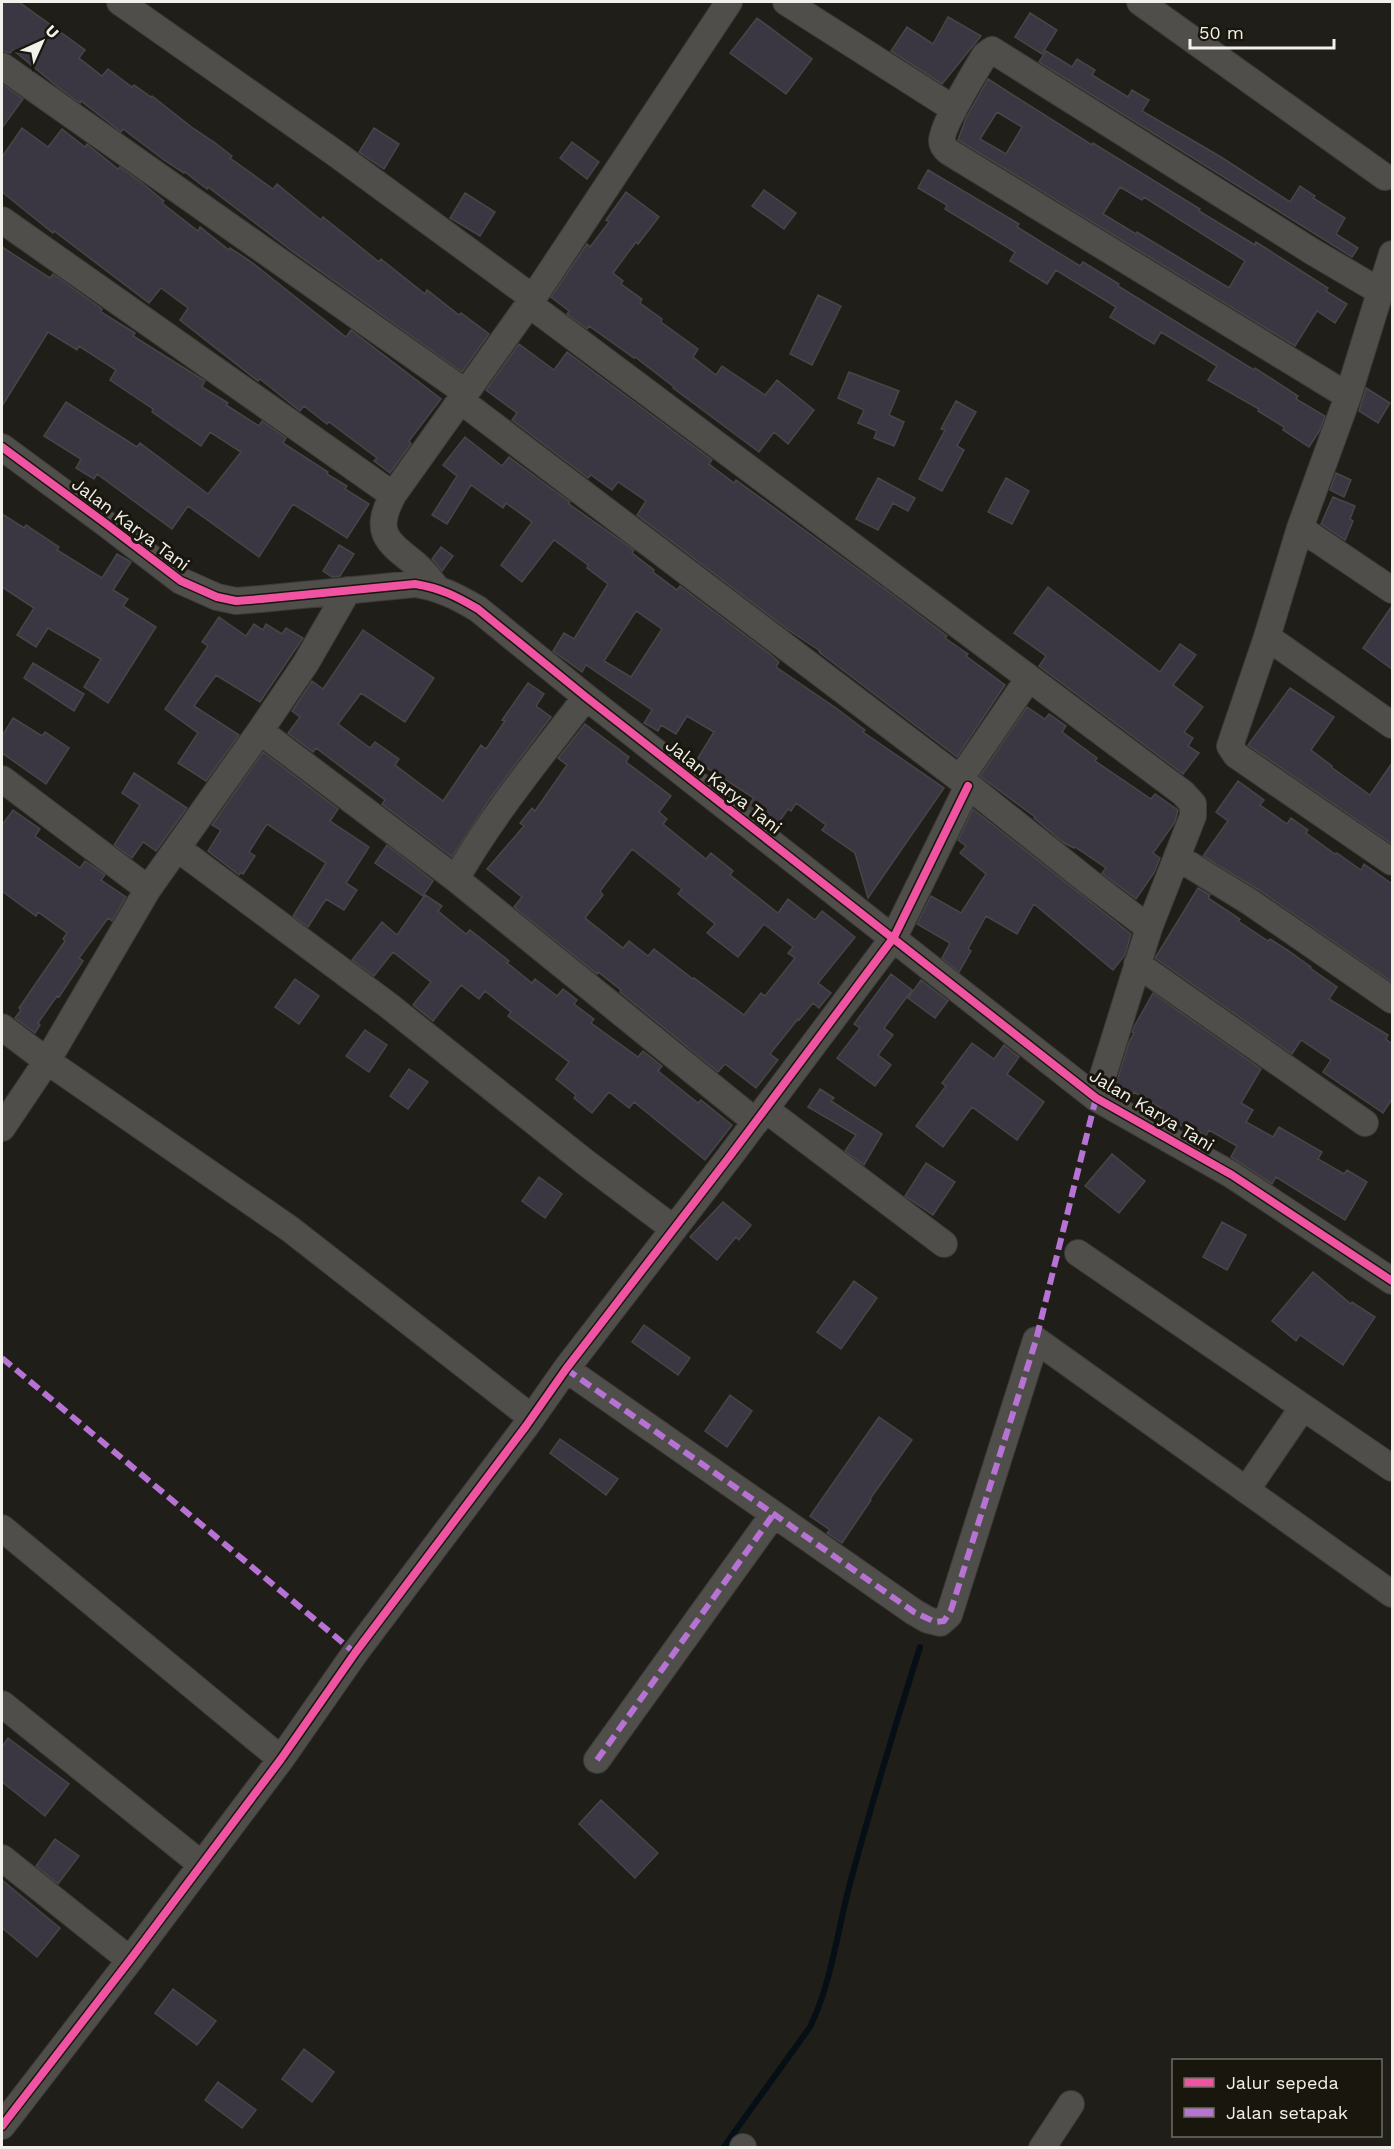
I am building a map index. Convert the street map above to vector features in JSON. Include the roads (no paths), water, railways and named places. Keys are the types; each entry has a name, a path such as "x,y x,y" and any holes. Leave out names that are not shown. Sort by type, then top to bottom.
{"street":[{"path":"120,2 335,153 1190,799 1193,804 1193,816 1149,928 1096,1098"},
{"path":"436,587 423,571 386,538 383,522 386,507 531,301 729,2"},
{"path":"786,2 954,109"},
{"path":"1140,2 1385,177"},
{"path":"1348,396 945,150 942,138 954,109 985,55 992,50 999,53 1306,248 1383,311"},
{"path":"2,66 463,396 1149,928"},
{"path":"2,220 393,495"},
{"path":"1392,255 1383,311 1348,396 1300,528 1267,638 1230,746 1232,750 1392,862"},
{"name":"Jalan Karya Tani","path":"2,447 181,581 217,597 236,601 415,584 436,587 478,609 586,697 1096,1098 1232,1175 1392,1281"},
{"path":"1300,528 1392,590"},
{"path":"2,1128 47,1061 148,889 306,663 348,590"},
{"path":"1267,638 1392,724"},
{"path":"2,2126 280,1759 355,1653 532,1418 566,1369 894,937 964,783 1029,678"},
{"path":"456,879 526,776 586,697"},
{"path":"260,731 456,879 760,1116 944,1244"},
{"path":"2,779 148,889"},
{"path":"177,848 387,1005 674,1229"},
{"path":"1177,857 1250,902 1392,1000"},
{"path":"1137,964 1365,1123"},
{"path":"2,1027 47,1061 290,1229 532,1418"},
{"path":"1078,1252 1392,1468"},
{"path":"566,1369 773,1515 914,1612 935,1623 944,1621 951,1610 1036,1340 1392,1594"},
{"path":"1247,1489 1303,1407"},
{"path":"597,1760 773,1515"},
{"path":"2,1528 280,1759"},
{"path":"2,1704 201,1864"},
{"path":"2,1858 130,1960"},
{"path":"1042,2148 1071,2104"}],"waterway":[{"path":"723,2148 810,2027 817,2011 866,1826 920,1647"}]}
